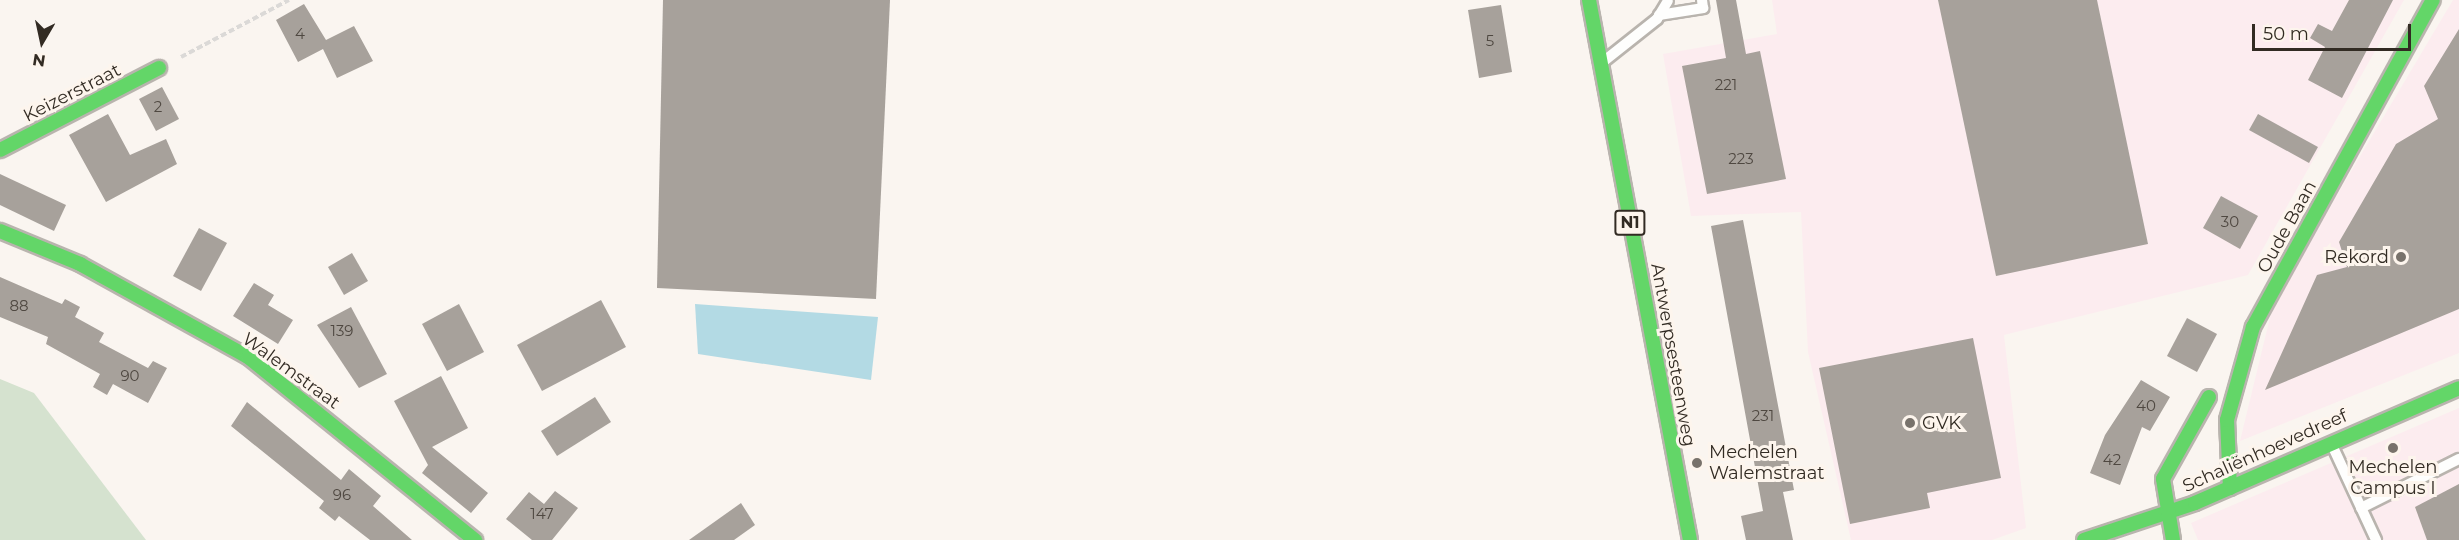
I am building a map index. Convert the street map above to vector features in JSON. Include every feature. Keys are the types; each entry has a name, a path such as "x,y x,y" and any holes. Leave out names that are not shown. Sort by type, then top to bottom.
{"street":[{"name":"Antwerpsesteenweg","path":"1589,0 1690,540"},
{"name":"Oude Baan","path":"2230,488 2227,420 2253,327 2433,0"},
{"name":"Keizerstraat","path":"0,150 159,68"},
{"name":"Walemstraat","path":"0,231 80,264 248,357 475,540"},
{"name":"Schaliënhoevedreef","path":"2084,540 2165,514 2230,488 2330,441 2459,388"},
{"path":"2173,540 2165,514 2163,479 2209,397"}],"lane":[{"path":"1659,15 1703,9 1702,0"},
{"path":"1601,63 1659,15 1668,1"},
{"path":"2330,441 2376,540"},
{"path":"2361,508 2459,459"}],"path":[{"path":"159,68 289,0"}],"shaded area":[{"path":"1772,0 2404,0 2248,275 2004,335 2026,528 1992,540 1851,540 1808,352 1801,212 1691,216 1663,54 1777,34"},
{"path":"2453,0 2459,0 2459,353 2240,441 2274,301"},
{"path":"2459,408 2459,540 2198,540 2191,523"}],"green space":[{"path":"0,379 34,393 146,540 0,540"}],"water":[{"path":"695,304 878,317 871,380 698,354"}],"building":[{"path":"663,0 890,0 876,299 657,288"},
{"path":"1716,0 1736,0 1746,54 1760,51 1786,179 1707,194 1682,66 1726,58"},
{"path":"1938,0 2097,0 2148,244 1996,276"},
{"path":"2349,0 2393,0 2342,98 2308,80 2325,47 2310,38 2318,24 2332,31"},
{"path":"304,4 326,40 354,26 373,61 337,78 323,49 298,62 276,20"},
{"path":"1501,5 1512,72 1479,78 1468,10"},
{"name":"Rekord","path":"2459,29 2459,309 2265,390 2317,275 2347,267 2339,242 2396,144 2438,119 2424,86"},
{"path":"162,87 179,119 156,131 139,99"},
{"path":"108,114 130,155 166,139 177,164 106,202 69,135"},
{"path":"2258,114 2318,147 2309,163 2249,130"},
{"path":"0,174 66,205 54,231 0,205"},
{"path":"2221,196 2258,216 2240,249 2203,228"},
{"path":"1743,220 1794,490 1783,492 1793,540 1746,540 1741,516 1763,511 1711,226"},
{"path":"199,228 227,243 201,291 173,276"},
{"path":"352,253 368,281 344,295 328,267"},
{"path":"0,277 62,304 65,299 80,307 75,317 104,333 99,342 148,368 153,361 167,368 148,403 113,384 107,395 93,387 100,374 46,344 48,337 0,317"},
{"path":"254,283 274,295 268,305 293,320 278,344 233,316"},
{"path":"601,300 626,347 542,391 517,345"},
{"path":"459,304 484,352 447,371 422,324"},
{"path":"351,307 387,374 359,388 317,325"},
{"path":"2187,318 2217,334 2197,372 2167,356"},
{"name":"GVK","path":"1973,338 2001,478 1927,493 1930,508 1850,524 1819,368"},
{"path":"441,376 468,428 432,447 488,493 471,513 422,473 428,465 394,401"},
{"path":"2141,380 2170,397 2150,431 2142,427 2120,485 2090,473 2105,435"},
{"path":"595,397 611,422 557,456 541,431"},
{"path":"247,402 341,480 349,469 381,496 373,506 412,540 370,540 339,516 335,521 319,508 324,501 231,426"},
{"path":"2459,484 2459,540 2427,540 2415,507"},
{"path":"555,491 578,508 552,540 532,540 506,519 529,492 544,504"},
{"path":"741,503 755,525 734,540 689,540"}],"traffic: fast":[{"path":"1589,0 1690,540"},
{"path":"2230,488 2227,420 2253,327 2433,0"},
{"path":"0,150 159,68"},
{"path":"0,231 80,264 248,357 475,540"},
{"path":"2084,540 2195,503 2459,388"},
{"path":"2173,540 2163,479 2209,397"}],"place":[{"name":"Rekord","path":"2401,257"},
{"name":"GVK","path":"1910,423"},
{"name":"Mechelen Campus I","path":"2393,448"},
{"name":"Mechelen Walemstraat","path":"1697,463"}]}
